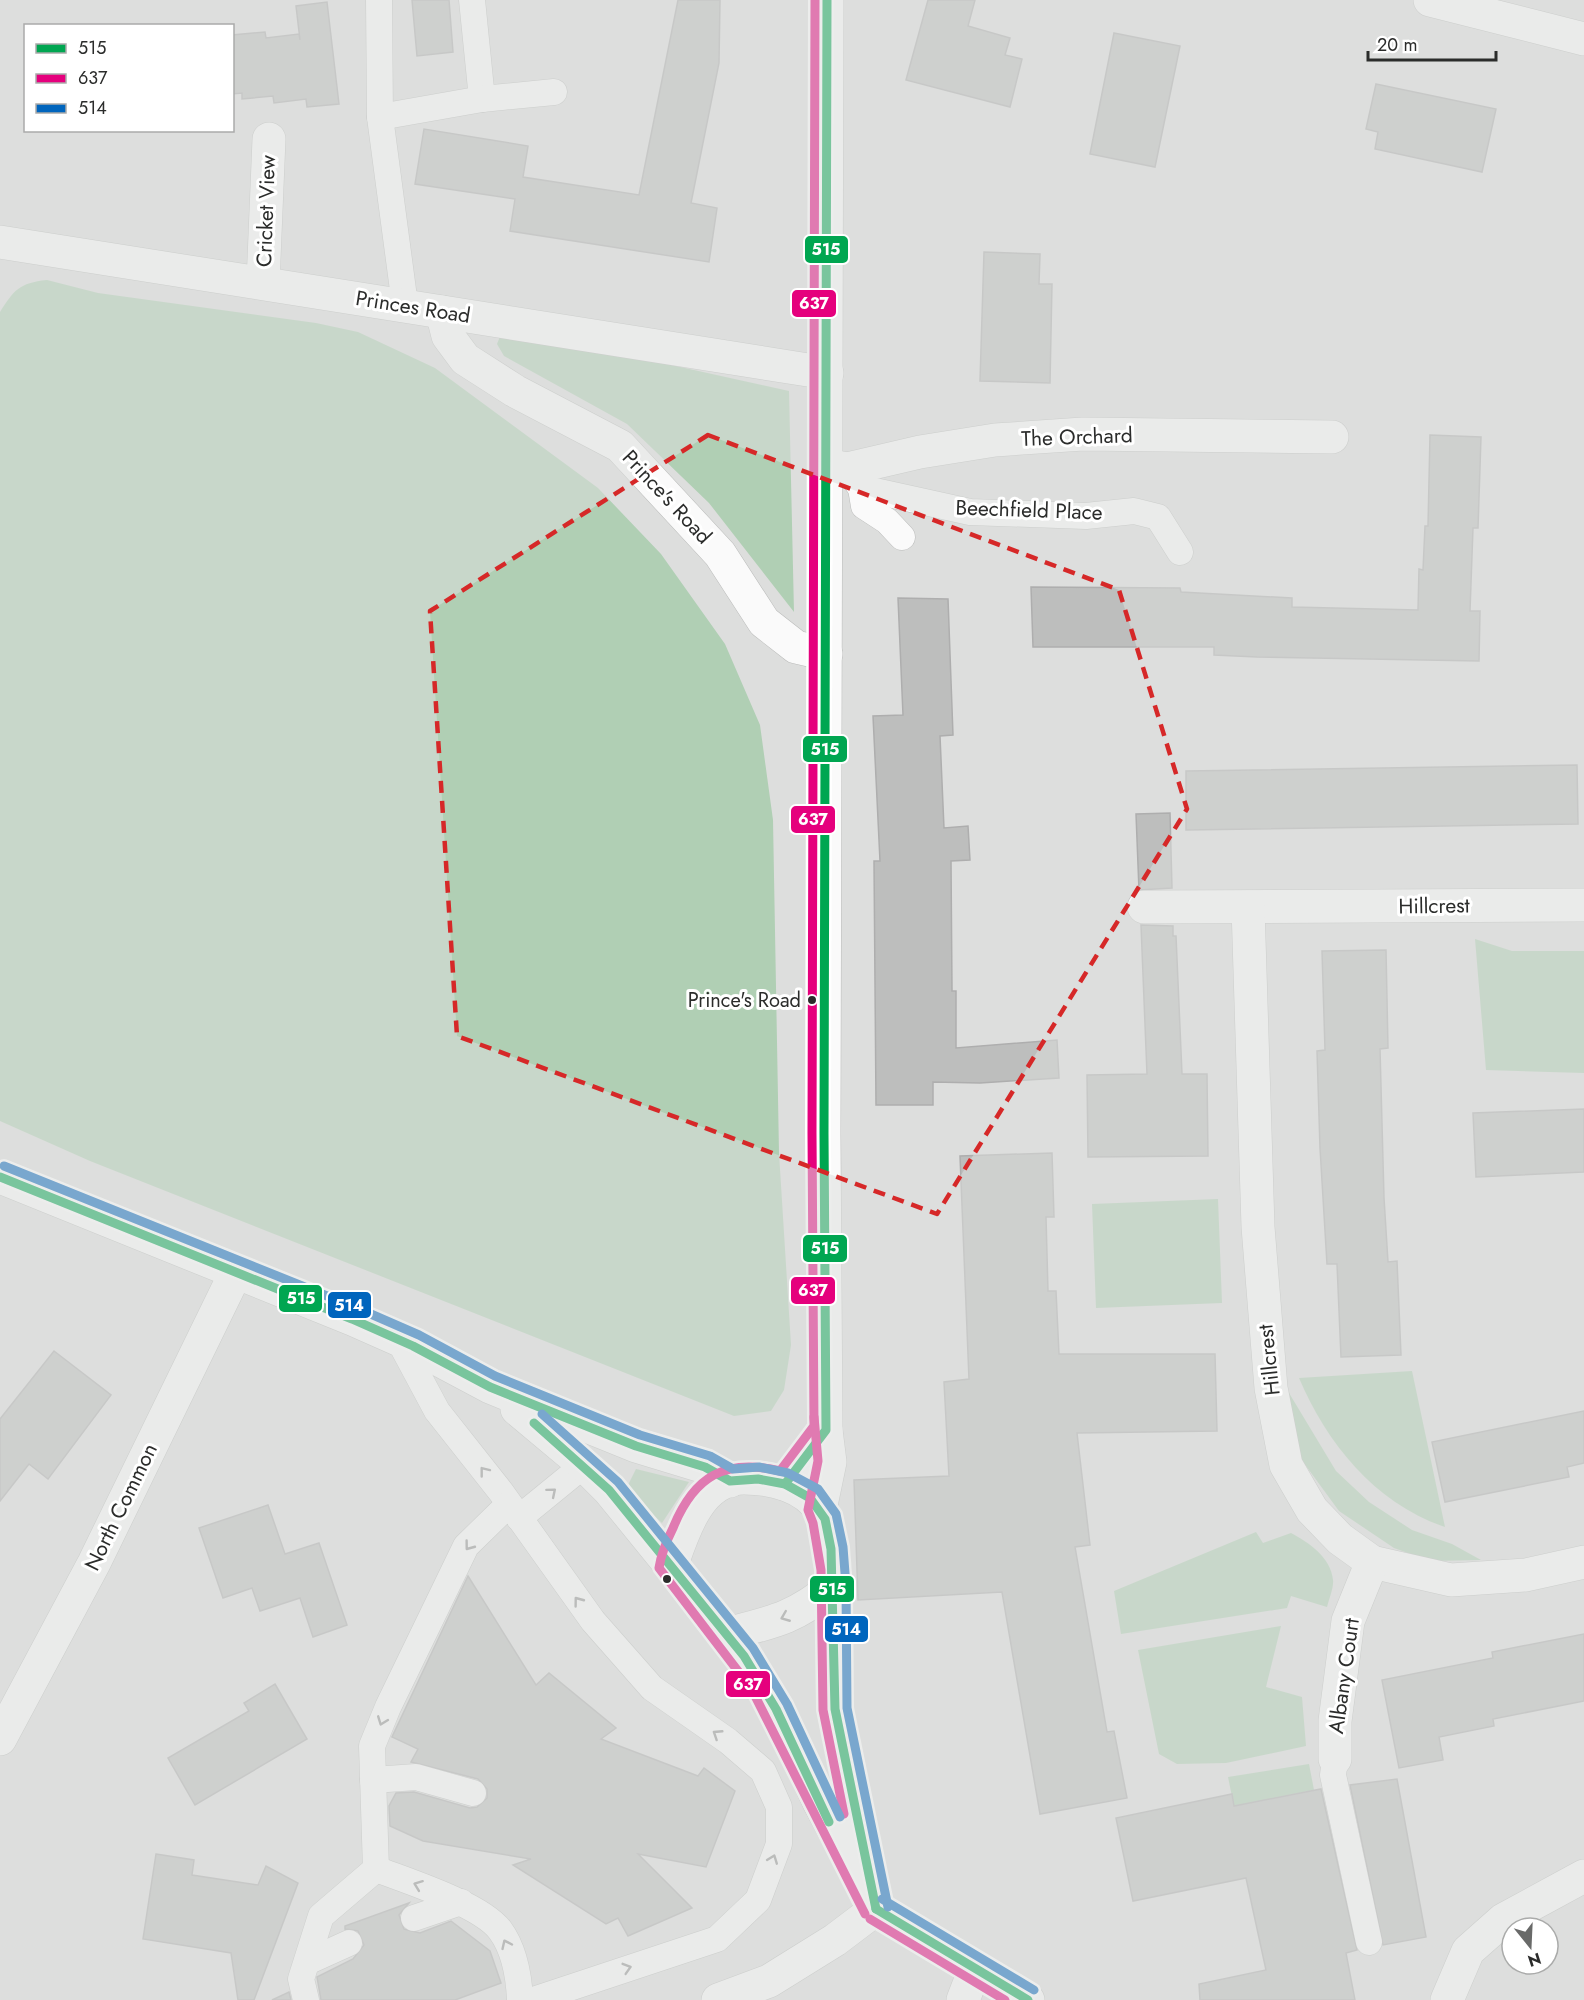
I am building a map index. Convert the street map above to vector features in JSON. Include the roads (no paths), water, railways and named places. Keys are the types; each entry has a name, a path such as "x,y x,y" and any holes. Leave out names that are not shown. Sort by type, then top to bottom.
{"street":[{"path":"820,1509 830,1462 826,1430 824,1144 826,654 845,474 826,373 828,0"},
{"path":"1430,0 1584,39"},
{"name":"Cricket View","path":"263,283 269,138"},
{"name":"Princes Road","path":"0,242 826,373"},
{"name":"Prince's Road","path":"442,312 448,336 465,360 515,391 620,446 720,554 764,622 796,647 826,654"},
{"name":"The Orchard","path":"845,474 920,452 995,440 1083,434 1332,437"},
{"name":"Hillcrest","path":"1144,907 1584,905"},
{"name":"Hillcrest","path":"1248,907 1258,1227 1271,1388 1286,1465 1312,1510 1340,1539 1372,1562 1451,1580 1526,1575 1584,1562"},
{"path":"0,1177 399,1340 490,1387 636,1446 705,1467 730,1481"},
{"name":"North Common","path":"0,1739 94,1563 236,1272"},
{"path":"490,1387 584,1465 609,1490 726,1634 761,1682 876,1909 1028,2000"},
{"path":"785,1484 826,1430"},
{"path":"671,1567 684,1529 695,1508 705,1496 730,1481 758,1479 785,1484 810,1498 820,1509 831,1549 834,1586 835,1709 876,1909"},
{"name":"Albany Court","path":"1335,1759 1335,1721 1348,1621 1372,1562"},
{"path":"726,1634 785,1619 808,1606 834,1586"},
{"path":"1447,2000 1468,1951 1503,1920 1584,1876"},
{"path":"718,2000 769,1981 835,1940 876,1909"},
{"path":"963,2000 975,1969"}],"lane":[{"path":"379,0 380,117 405,306"},
{"path":"472,0 482,99"},
{"path":"380,117 482,99 554,92"},
{"path":"845,474 864,506 887,521 902,537"},
{"name":"Beechfield Place","path":"845,474 970,512 1086,516 1134,511 1158,517 1180,552"},
{"path":"399,1340 437,1411 514,1511 593,1621 652,1688 728,1741 763,1771 779,1807 779,1844 758,1900 717,1939 574,1993 533,2000"},
{"path":"306,2000 301,1979 321,1916 376,1869 376,1810 372,1746 388,1707 466,1546 584,1465"},
{"path":"1335,1759 1333,1775 1369,1942"},
{"path":"763,1771 799,1760"},
{"path":"373,1780 416,1777 472,1793"},
{"path":"376,1869 461,1902 499,1929 515,1962 519,1977 520,2000"},
{"path":"414,1918 461,1902"},
{"path":"307,1962 349,1943"}],"place":[{"name":"Prince's Road","path":"812,1000"}]}
